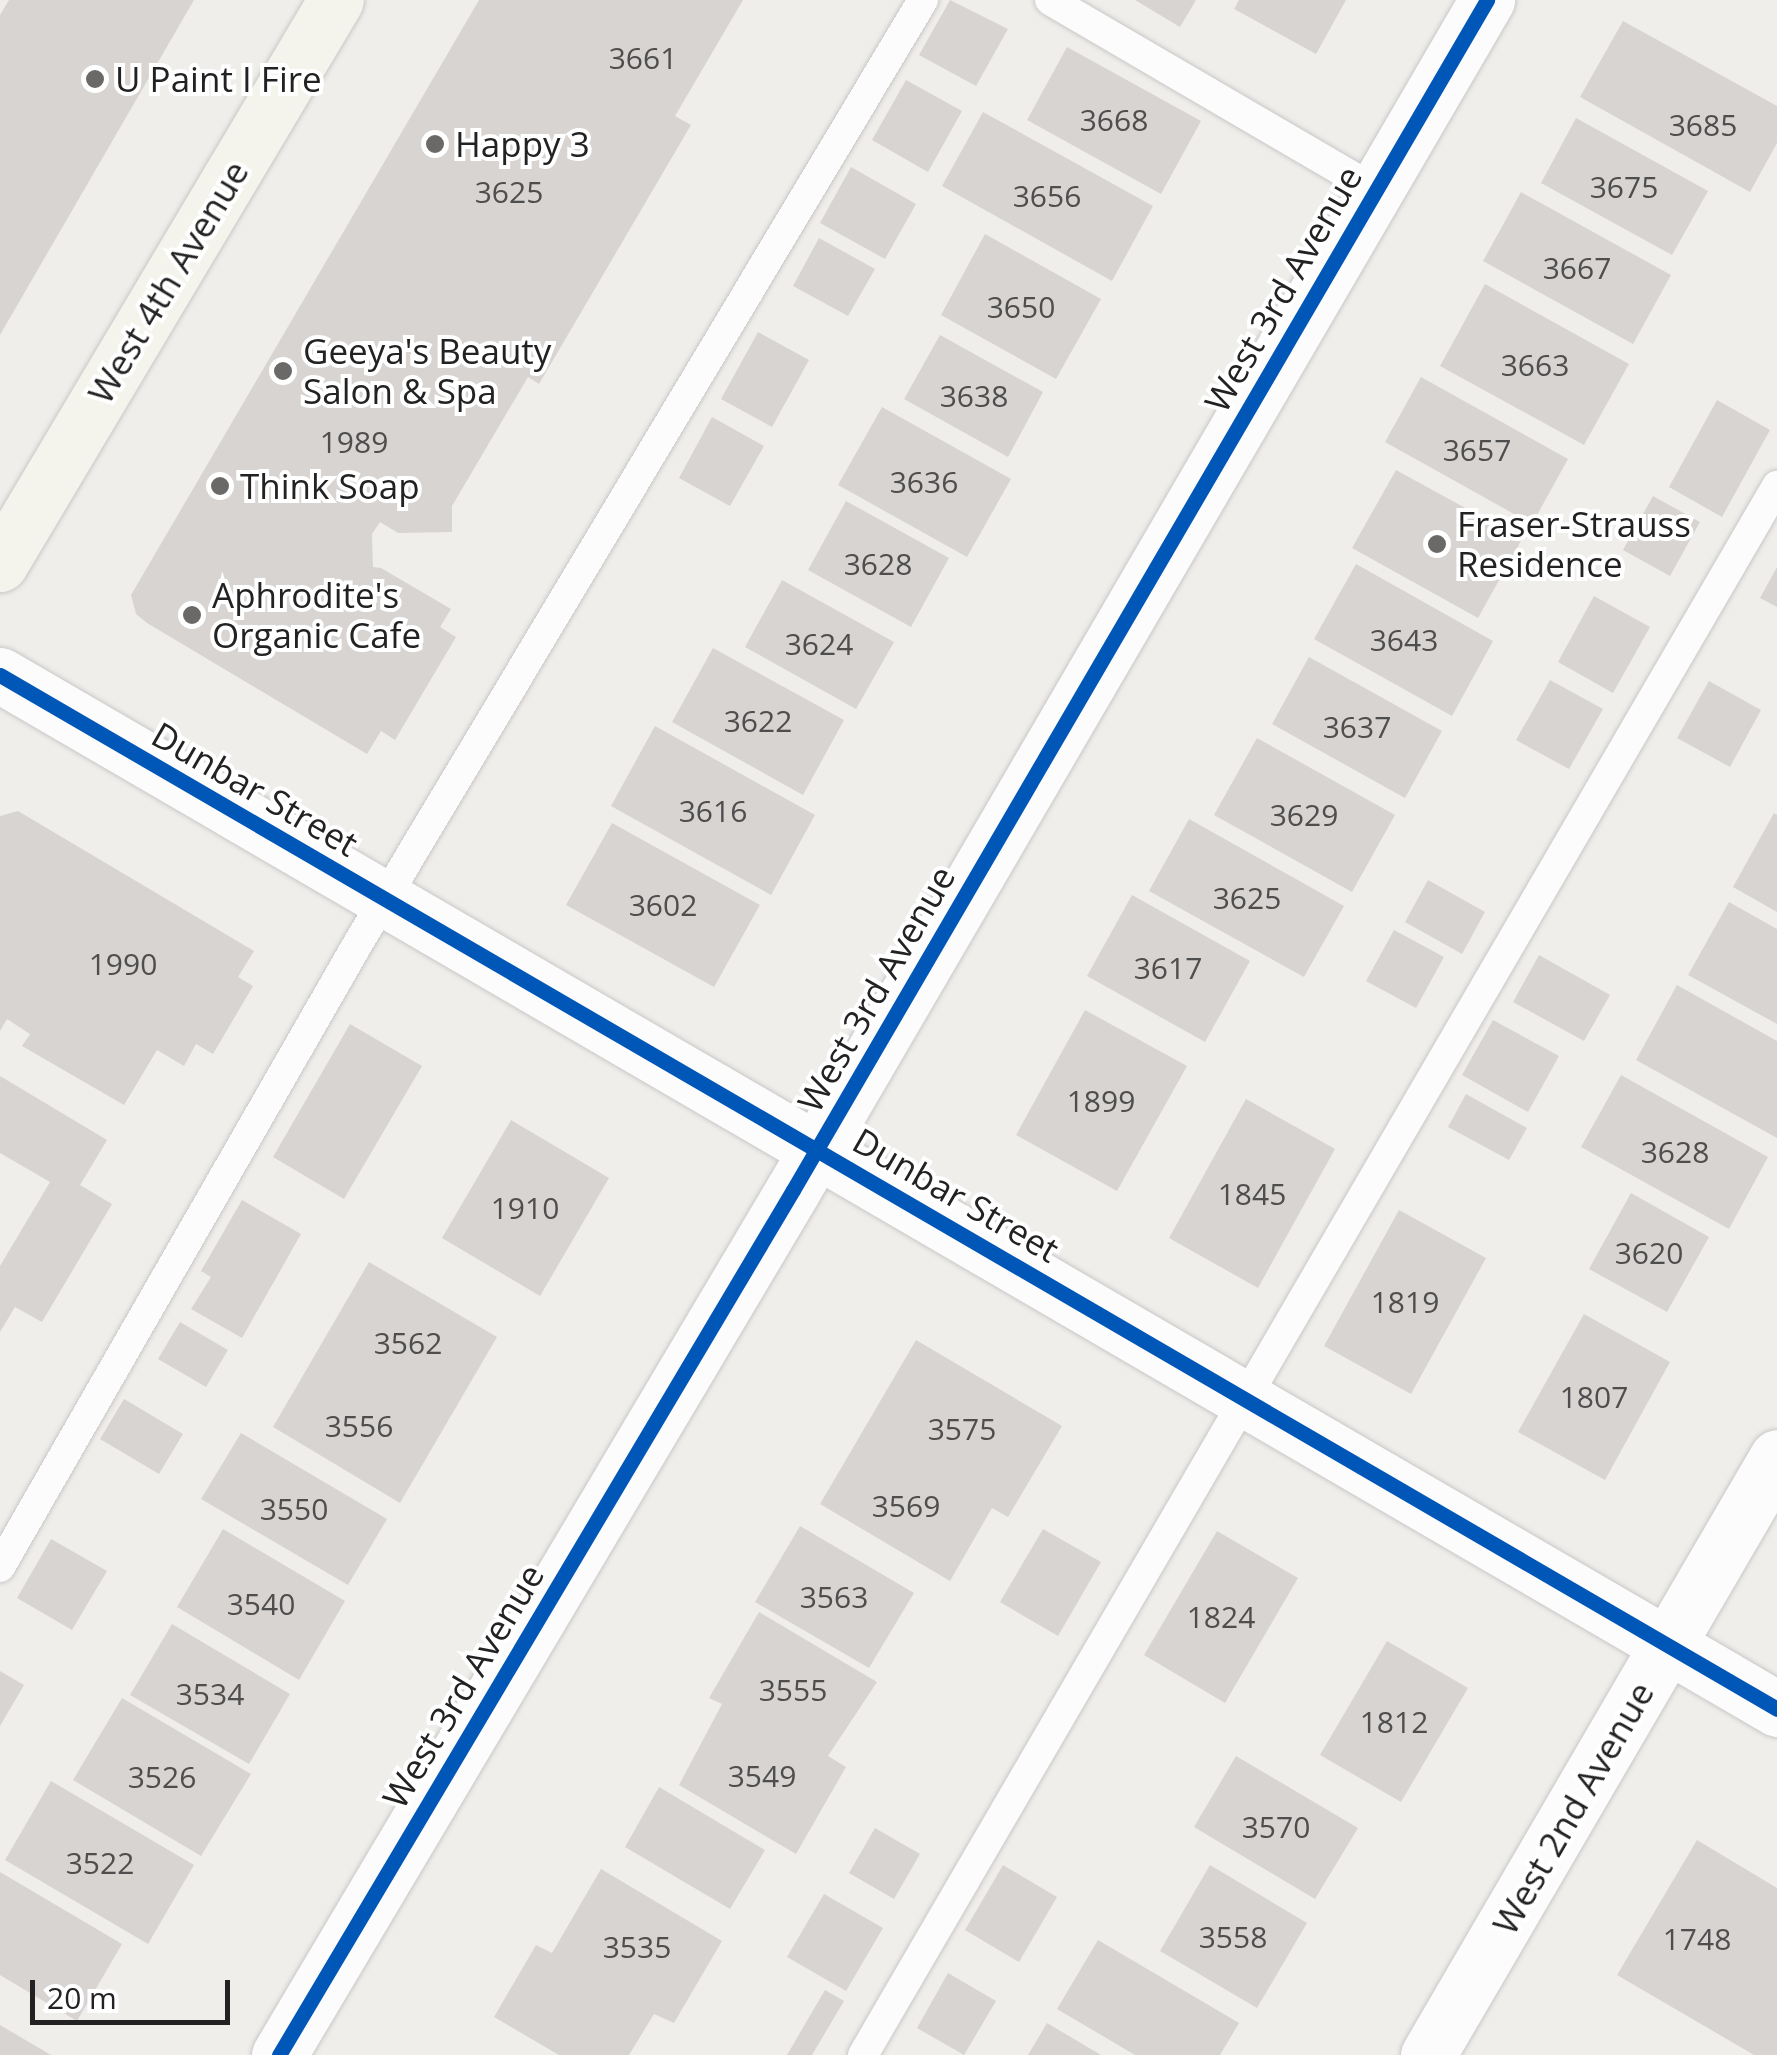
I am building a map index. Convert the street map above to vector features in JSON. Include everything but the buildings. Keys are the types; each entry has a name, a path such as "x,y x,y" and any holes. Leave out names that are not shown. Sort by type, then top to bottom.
{"main road":[{"name":"West 4th Avenue","path":"0,564 336,0"}],"street":[{"name":"West 3rd Avenue","path":"279,2055 817,1149 1487,0"},
{"name":"Dunbar Street","path":"0,675 1777,1709"},
{"name":"West 2nd Avenue","path":"1428,2055 1777,1457"}],"lane":[{"path":"0,1567 386,899 923,0"},
{"path":"1050,0 1375,190"},
{"path":"864,2055 1777,486"}],"cycle path":[{"path":"279,2055 793,1190 1487,0"},
{"path":"0,675 1777,1709"}],"place":[{"name":"U Paint I Fire","path":"95,79"},
{"name":"Happy 3","path":"435,144"},
{"name":"Geeya's Beauty Salon & Spa","path":"283,371"},
{"name":"Think Soap","path":"220,486"},
{"name":"Fraser-Strauss Residence","path":"1437,544"},
{"name":"Aphrodite's Organic Cafe","path":"192,615"}]}
